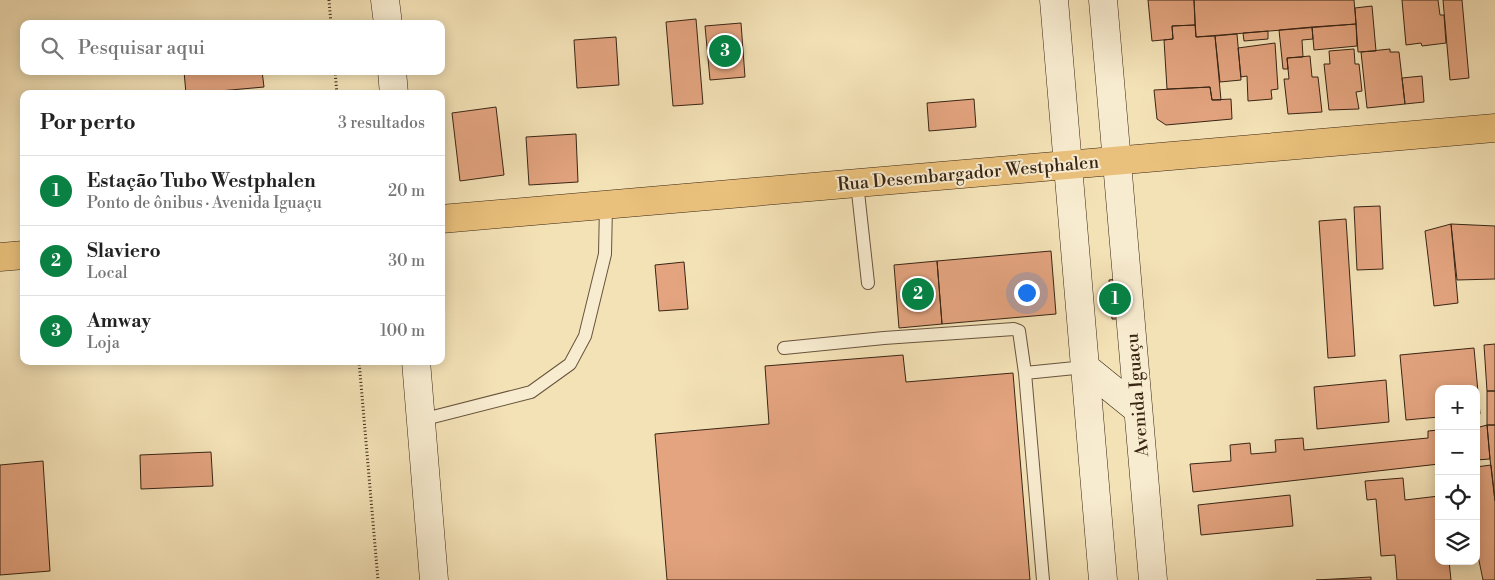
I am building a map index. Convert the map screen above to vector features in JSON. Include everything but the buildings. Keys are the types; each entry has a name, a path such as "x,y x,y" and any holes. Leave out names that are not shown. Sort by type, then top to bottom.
{"main road":[{"path":"385,0 388,20"},
{"path":"1054,0 1102,580"},
{"name":"Avenida Iguaçu","path":"1103,0 1153,580"},
{"path":"392,75 394,90"},
{"name":"Rua Desembargador Westphalen","path":"445,219 1495,128"},
{"path":"0,258 20,256"},
{"path":"416,365 434,580"},
{"path":"1085,367 1138,410"}],"lane":[{"path":"856,183 868,283"},
{"path":"421,420 530,392 570,364 585,336 605,254 606,205"},
{"path":"784,348 884,338 1014,329 1019,331 1022,339 1043,580"},
{"path":"1025,373 1085,367"}],"path":[{"path":"329,0 331,20"},
{"path":"335,75 337,90"},
{"path":"359,365 378,580"}],"place":[{"name":"Amway","path":"725,51"},
{"name":"Slaviero","path":"918,294"},
{"name":"Estação Tubo Westphalen","path":"1115,299"}]}
